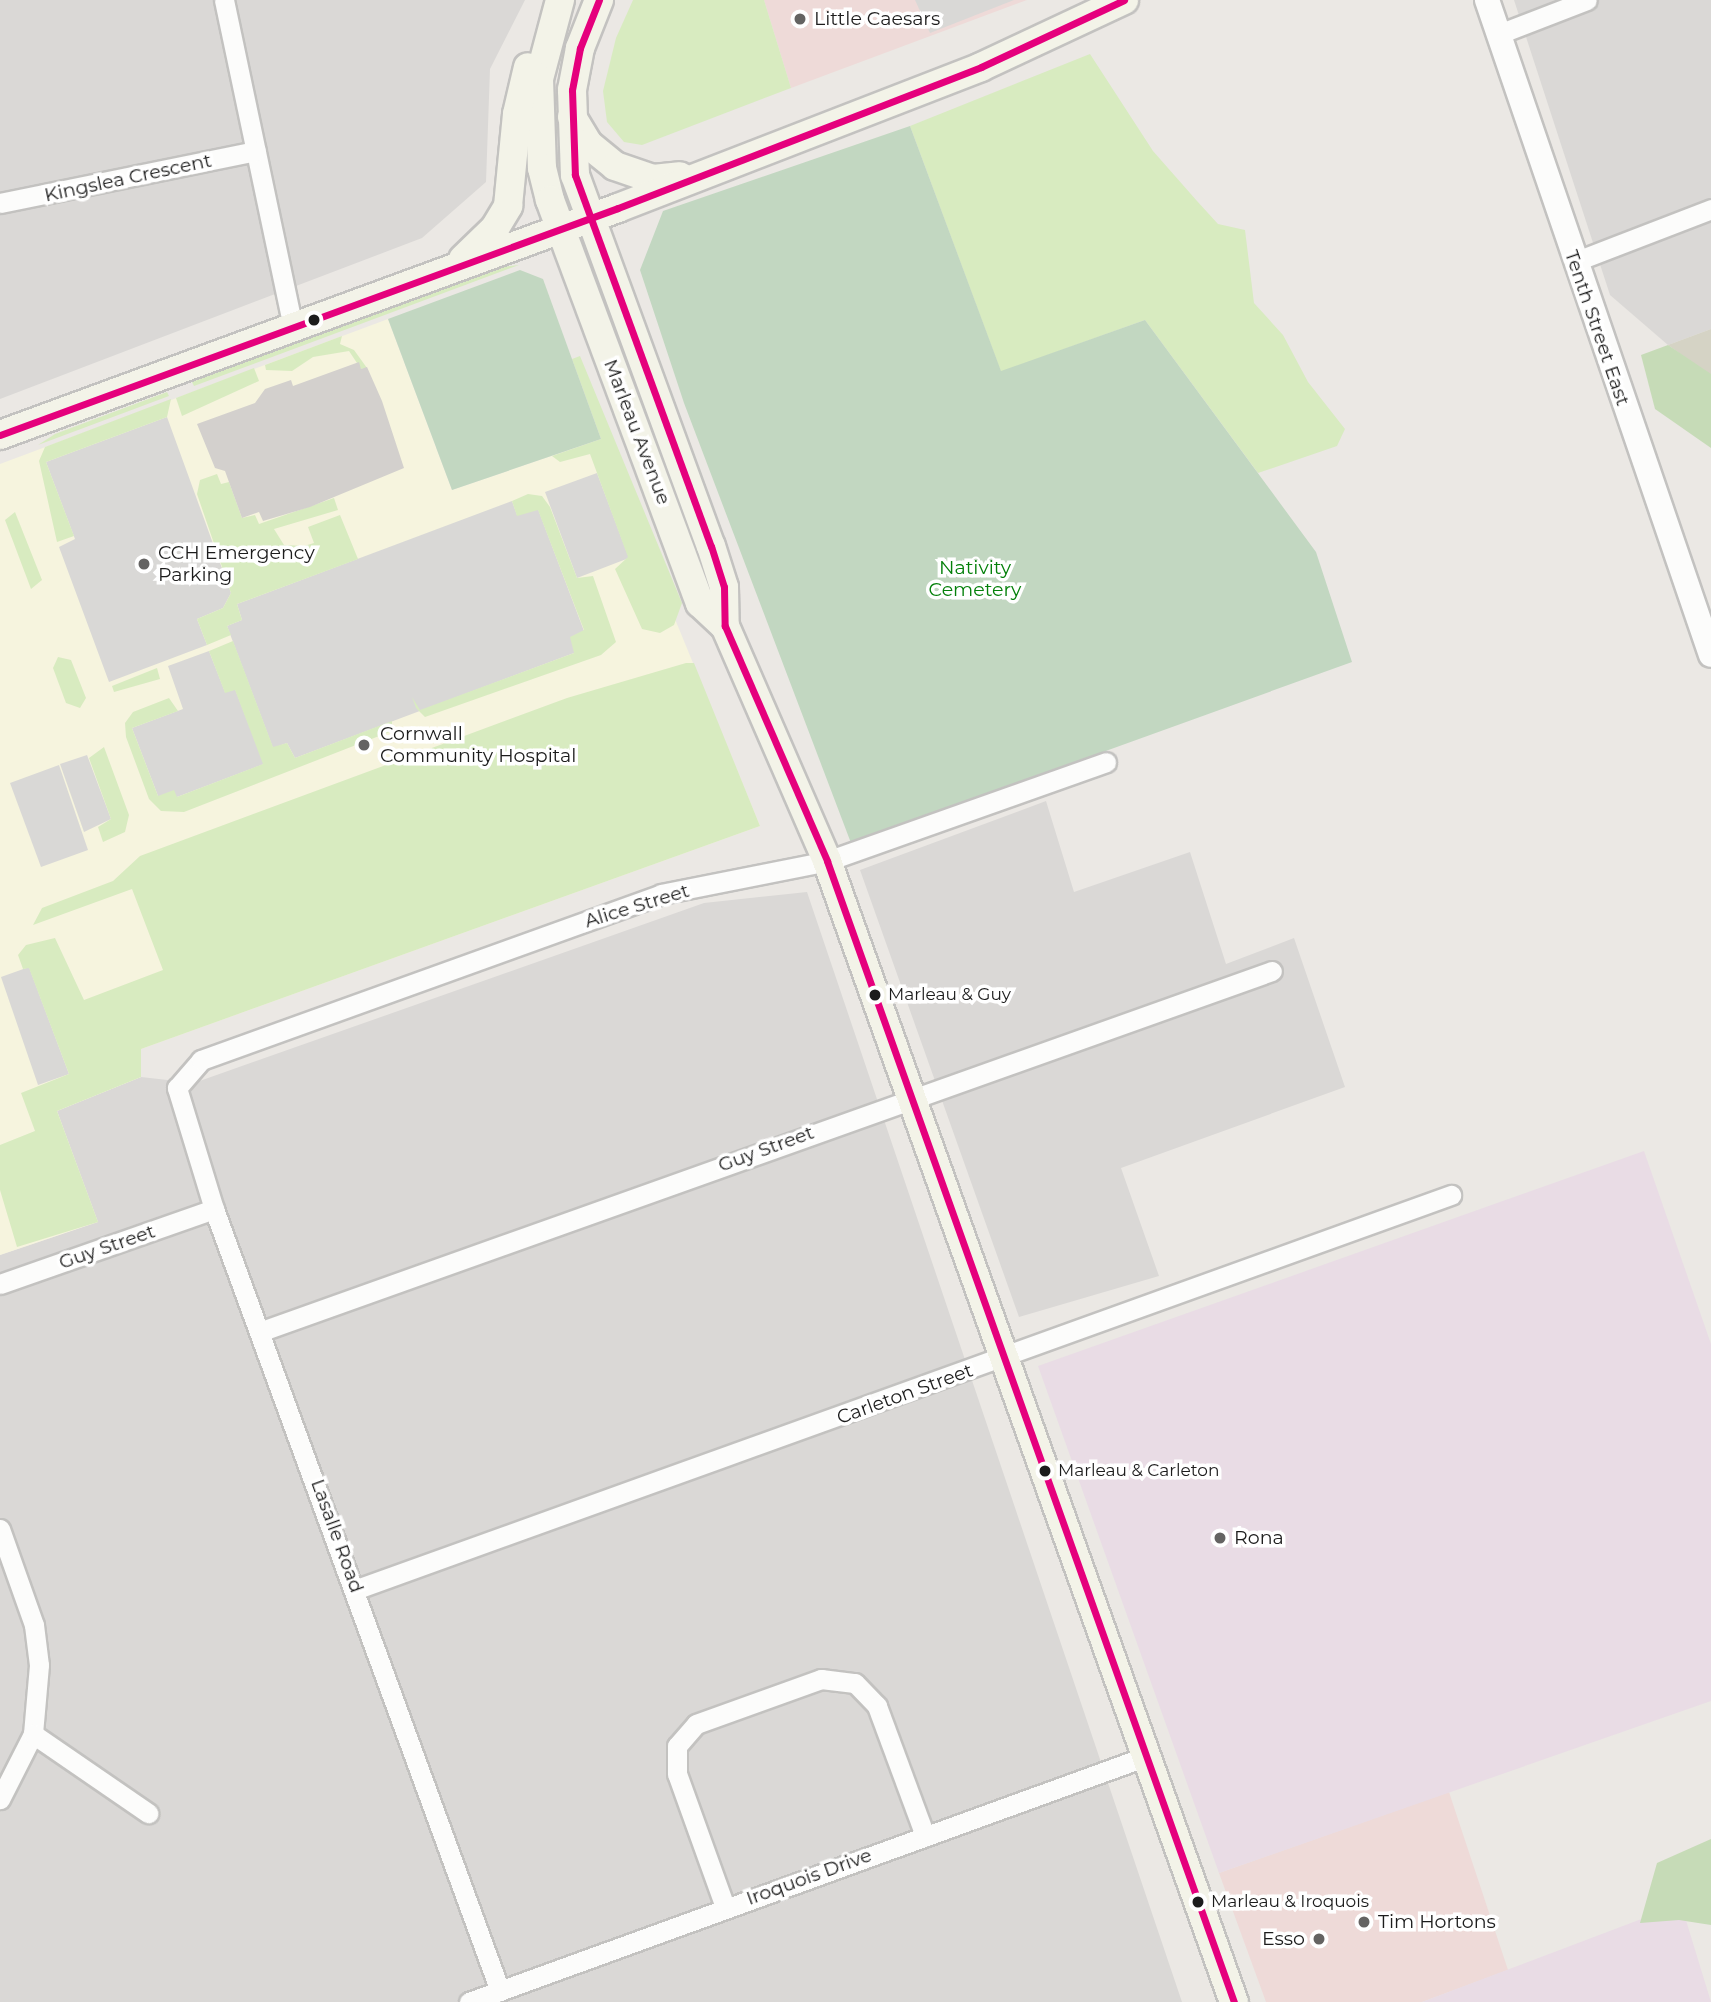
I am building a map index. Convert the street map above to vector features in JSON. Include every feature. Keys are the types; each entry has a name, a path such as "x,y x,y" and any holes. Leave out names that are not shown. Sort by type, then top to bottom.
{"main road":[{"name":"Marleau Avenue","path":"598,0 580,48 571,114 575,175 711,547 724,587 724,626"},
{"path":"0,435 458,265 561,230 981,67 1124,0"},
{"name":"Marleau Avenue","path":"558,4 539,65 538,95 542,168 561,230 700,603 724,626 827,861 909,1098 1150,1755 1234,2002"},
{"path":"458,265 508,206 522,87 558,4"},
{"path":"571,114 596,153 627,172 663,179 710,170"}],"street":[{"path":"224,0 293,327"},
{"name":"Tenth Street East","path":"1487,0 1574,262 1711,654"},
{"path":"1499,34 1587,0"},
{"name":"Kingslea Crescent","path":"0,203 256,151"},
{"path":"1574,262 1711,209"},
{"name":"Alice Street","path":"183,1082 201,1060 661,894 827,861 1106,762"},
{"name":"Guy Street","path":"262,1331 909,1098 1272,971"},
{"name":"Lasalle Road","path":"183,1082 177,1088 214,1209 357,1589 500,1991"},
{"name":"Carleton Street","path":"357,1589 1004,1359 1451,1195"},
{"name":"Guy Street","path":"0,1284 214,1209"},
{"path":"0,1529 34,1625 39,1665 33,1734 0,1799"},
{"path":"725,1907 677,1774 677,1746 696,1724 796,1688 840,1677 864,1689 877,1706 925,1836"},
{"path":"33,1734 148,1813"},
{"name":"Iroquois Drive","path":"469,2002 1150,1755"}],"shaded area":[{"path":"0,0 525,0 490,69 486,182 422,238 0,399"},
{"path":"764,0 1027,0 791,88"},
{"path":"915,0 1014,0 930,33"},
{"path":"1514,0 1711,0 1711,329 1668,345 1610,295"},
{"name":"Cornwall Community Hospital","path":"388,319 452,490 601,439 760,826 141,1049 141,1077 57,1111 98,1222 0,1255 0,464"},
{"path":"1711,329 1711,376 1668,345"},
{"name":"CCH Emergency Parking","path":"167,417 231,593 223,608 197,619 207,645 109,682 59,547 75,539 46,462"},
{"path":"597,473 629,558 577,578 545,492"},
{"path":"512,501 517,515 538,509 584,631 574,653 295,758 287,743 273,748 227,626 242,620 237,604"},
{"path":"209,651 225,692 235,689 264,764 177,797 158,796 132,728 183,709 168,666"},
{"path":"87,755 111,819 84,832 60,764"},
{"path":"59,765 88,850 41,867 10,783"},
{"path":"1046,801 1074,892 1190,852 1226,964 1294,938 1345,1087 1121,1168 1159,1276 1019,1317 860,870"},
{"path":"807,892 1182,2002 0,2002 0,1255 97,1222 57,1111 141,1077 194,1083 704,903"},
{"path":"29,967 69,1074 38,1085 1,977"},
{"path":"1644,1151 1711,1344 1711,1701 1219,1873 1038,1366"},
{"path":"1449,1792 1508,1970 1422,2002 1266,2002 1219,1873"},
{"path":"1681,1904 1711,2002 1422,2002"}],"green space":[{"path":"633,0 764,0 791,88 642,145 624,142 607,122 603,91 616,38"},
{"path":"1090,54 1153,151 1197,201 1218,224 1245,230 1254,303 1283,335 1308,382 1345,429 1337,446 1258,473 1145,320 1001,372 910,126"},
{"name":"Nativity Cemetery","path":"910,126 1001,371 1145,320 1316,552 1352,662 851,843 684,403 640,270 663,211"},
{"path":"519,265 194,386 192,382 500,267"},
{"path":"520,270 543,279 601,439 452,490 388,319"},
{"path":"342,336 340,344 354,350 367,368 361,369 349,351 313,357 292,371 266,370 265,365"},
{"path":"1668,345 1711,374 1711,448 1655,409 1641,355"},
{"path":"580,356 682,603 674,625 660,633 642,629 615,569 628,557 590,454 560,462 552,456 601,439 572,359"},
{"path":"254,368 259,381 182,416 176,398"},
{"path":"167,392 169,396 38,445 55,434"},
{"path":"171,399 167,417 46,462 74,536 57,542 39,461 45,447"},
{"path":"217,474 221,484 229,482 242,518 255,515 259,524 334,498 338,510 274,529 284,545 304,546 314,543 308,527 340,515 358,559 237,604 242,620 227,626 231,635 207,645 197,619 223,608 231,593 197,494 200,480"},
{"path":"528,494 542,496 550,507 577,578 593,576 616,642 601,655 425,717 416,708 412,697 420,710 574,653 570,637 584,630 538,510 517,516 512,501"},
{"path":"15,512 42,580 31,589 5,520"},
{"path":"233,641 273,747 287,743 295,758 392,721 392,731 184,812 161,811 149,799 126,737 125,723 133,712 169,698 178,711 132,728 158,796 174,790 177,797 263,764 235,690 225,693 209,651"},
{"path":"58,657 71,660 86,698 80,708 66,703 53,668"},
{"path":"686,663 694,663 760,826 141,1049 141,1077 57,1111 98,1222 17,1247 0,1190 0,1145 35,1131 21,1093 69,1074 29,968 23,969 18,955 26,945 55,938 84,1000 163,970 132,889 33,925 42,908 113,881 140,856 567,698"},
{"path":"157,668 160,679 114,692 112,686"},
{"path":"104,747 129,815 125,832 103,842 98,827 111,819 89,758"},
{"path":"1711,1839 1711,1925 1679,1920 1640,1923 1657,1863"}],"building":[{"path":"359,362 361,369 367,367 382,401 404,468 310,507 263,521 259,512 242,518 225,471 215,468 197,424 255,403 265,389 291,380 293,386"}],"transit line":[{"path":"599,0 580,48 572,90 575,175 711,546 724,587 725,626 827,861 1234,2002"},
{"path":"0,435 618,208 981,67 1124,0"}],"place":[{"name":"Little Caesars","path":"800,19"},
{"name":"CCH Emergency Parking","path":"144,564"},
{"name":"Cornwall Community Hospital","path":"364,745"},
{"name":"Marleau & Guy","path":"875,995"},
{"name":"Marleau & Carleton","path":"1045,1471"},
{"name":"Rona","path":"1220,1538"},
{"name":"Marleau & Iroquois","path":"1198,1902"},
{"name":"Tim Hortons","path":"1364,1922"},
{"name":"Esso","path":"1319,1939"}]}
